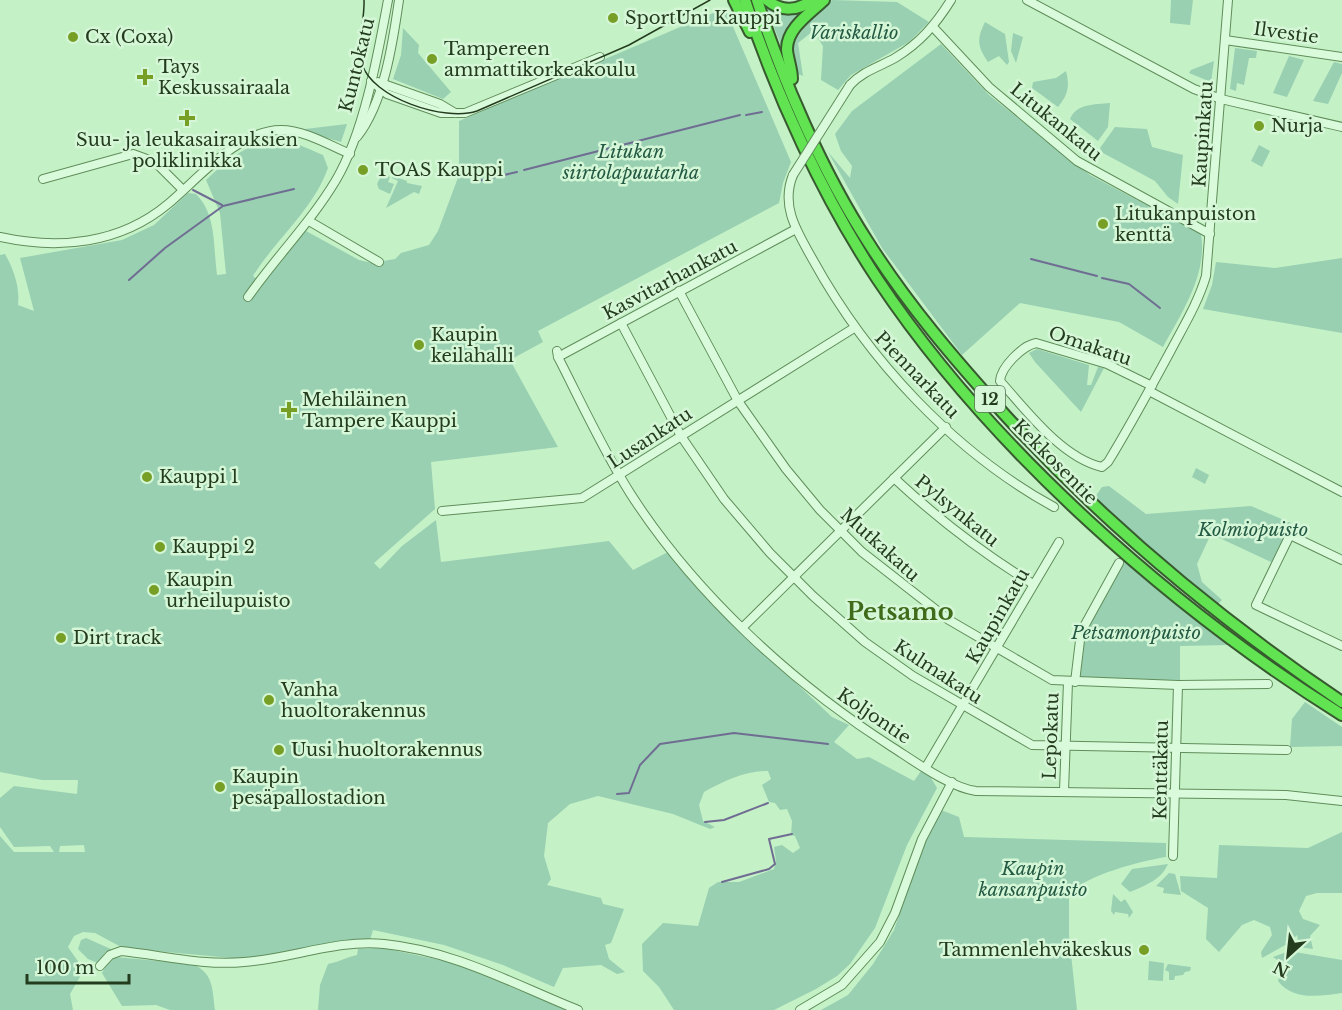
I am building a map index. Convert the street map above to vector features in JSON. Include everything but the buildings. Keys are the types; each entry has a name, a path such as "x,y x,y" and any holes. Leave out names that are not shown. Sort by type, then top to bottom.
{"highway":[{"name":"12","path":"734,0 777,85"},
{"name":"Kekkosentie","path":"745,0 777,85 825,187 878,279 920,337 978,407 1058,490 1145,569 1232,638 1342,715"},
{"name":"Kekkosentie","path":"757,0 823,159 867,242 914,308 963,370 1075,489 1136,547 1241,631 1342,702"},
{"path":"767,0 778,7 788,9 802,6 812,0"},
{"path":"793,91 787,53 789,39 797,26 824,0"}],"street":[{"name":"Kuntokatu","path":"309,221 337,178 356,138 388,0"},
{"name":"Kuntokatu","path":"356,138 370,119 381,86 399,0"},
{"path":"933,27 951,0"},
{"path":"1027,0 1185,85 1221,99 1342,127"},
{"name":"Kaupinkatu","path":"1108,462 1200,296 1206,276 1228,0"},
{"name":"Piennarkatu","path":"933,27 913,47 866,72 850,85 793,175 788,190 788,207 796,229 854,327 887,368 946,427 1018,487 1054,507"},
{"name":"Litukankatu","path":"933,27 1008,105 1089,170 1210,234"},
{"name":"Ilvestie","path":"1225,40 1342,57"},
{"path":"371,81 441,113 455,113 472,111 600,57"},
{"path":"0,237 40,244 100,239 154,215 233,148 273,131 282,130 307,136 350,154"},
{"path":"43,179 133,154 155,162 183,190"},
{"path":"248,297 309,221 379,262"},
{"name":"Kasvitarhankatu","path":"557,354 621,323 796,229"},
{"name":"Mutkakatu","path":"680,291 738,401 786,469 841,531 913,594 1045,677 1071,682 1178,685 1268,684"},
{"name":"Kulmakatu","path":"621,323 681,436 724,499 794,577 865,642 913,676 1028,744 1287,750"},
{"name":"Lusankatu","path":"442,511 573,501 587,496 854,327"},
{"name":"Omakatu","path":"1108,462 1102,466 1092,464 1052,438 1000,381 1001,371 1030,345 1036,343 1107,364 1342,492"},
{"name":"Koljontie","path":"557,354 620,476 670,548 743,627 821,698 952,782 976,791 1291,795 1342,801"},
{"path":"743,627 946,427"},
{"name":"Pylsynkatu","path":"894,478 938,519 985,555 1033,584"},
{"path":"1342,560 1290,535 1256,605 1342,645"},
{"name":"Kaupinkatu","path":"926,767 1059,542"},
{"name":"Lepokatu","path":"1064,791 1071,682 1081,632 1119,563"},
{"name":"Kenttäkatu","path":"1173,856 1178,685"},
{"path":"800,1010 842,985 880,942 895,913 922,838 952,782"},
{"path":"100,966 110,955 121,951 235,963 376,944 430,952 491,971 578,1010"}],"green space":[{"name":"Variskallio","path":"832,0 897,2 929,22 909,42 851,75 838,90 821,80 823,46 813,31 798,43 803,76 798,74 793,44 805,26"},
{"path":"1171,0 1193,0 1190,25 1170,23"},
{"path":"809,6 781,45 767,10"},
{"name":"Litukan siirtolapuutarha","path":"725,8 791,162 779,203 538,331 543,342 510,360 558,447 431,462 435,509 374,563 380,569 402,546 436,520 441,562 609,541 633,570 668,552 730,621 832,717 849,725 834,742 857,759 869,757 914,781 921,771 930,776 937,788 907,845 875,928 850,964 837,976 774,1010 674,1010 659,987 643,971 642,944 663,923 698,926 709,888 718,882 739,882 774,869 776,861 774,847 782,845 793,853 800,848 795,836 791,835 792,821 787,809 780,810 775,803 769,802 762,785 771,779 768,771 759,771 735,777 704,792 699,805 703,821 715,827 710,829 673,814 598,796 570,804 548,823 544,856 551,879 547,885 601,898 603,904 624,909 611,943 605,945 609,959 625,972 617,974 601,965 563,968 554,987 503,965 444,945 373,930 370,940 242,959 123,948 95,933 83,932 74,936 68,947 84,970 70,994 73,1010 0,1010 0,836 14,852 54,852 50,846 14,847 0,827 0,798 14,786 77,794 78,780 42,780 0,772 0,255 5,254 14,272 18,305 34,311 20,258 122,240 154,225 188,193 196,194 208,212 213,232 217,275 226,274 220,213 206,180 251,146 272,140 283,140 323,155 328,168 304,211 253,276 263,284 306,231 359,260 372,263 395,259 401,253 429,245 438,231 459,175 459,121","holes":["84,845 85,852 59,852 60,846"]},
{"path":"985,22 1005,34 1009,62 1007,65 999,56 988,62 982,52 979,39"},
{"path":"403,28 419,45 418,53 451,92 443,99 393,79 401,55"},
{"path":"1013,33 1023,37 1016,63 1011,51"},
{"path":"941,44 989,95 1090,175 1201,234 1201,264 1197,279 1163,347 1119,322 1020,303 962,355 882,248 828,152 850,178 852,166 841,151 835,134 852,111"},
{"path":"1235,48 1257,51 1256,58 1249,58 1244,85 1237,83 1236,91 1230,89"},
{"path":"1289,56 1304,60 1287,97 1273,93"},
{"path":"1214,61 1211,82 1189,73 1191,70"},
{"path":"1334,62 1342,64 1342,73 1328,104 1313,101"},
{"path":"1066,71 1067,90 1058,107 1032,88 1033,82 1056,78"},
{"path":"1110,103 1108,127 1098,141 1070,119 1082,107"},
{"path":"347,124 341,142 304,131 305,129"},
{"path":"1115,127 1147,129 1152,147 1183,155 1178,204 1168,197 1155,181 1103,153 1100,148"},
{"path":"1259,145 1270,151 1262,167 1251,161"},
{"path":"382,174 390,177 388,182 394,184 390,194 379,189 377,184"},
{"path":"393,176 407,183 422,186 419,194 414,192 386,208 398,181 392,178"},
{"path":"1342,258 1342,333 1203,309 1212,285 1216,262 1275,268"},
{"path":"1037,349 1089,365 1087,385 1091,385 1098,367 1104,368 1081,412 1035,362 1029,353"},
{"path":"1196,468 1209,475 1205,484 1192,477"},
{"name":"Kolmiopuisto","path":"1109,486 1146,514 1251,506 1291,523 1273,563 1211,534 1197,564 1202,582 1222,600 1217,605 1093,500 1102,487"},
{"name":"Petsamonpuisto","path":"1123,561 1228,645 1180,646 1180,680 1077,679 1084,633"},
{"path":"1305,702 1342,727 1342,746 1290,747 1292,719"},
{"name":"Kaupin kansanpuisto","path":"941,810 959,817 964,837 1166,843 1166,857 1129,865 1101,875 1077,887 1069,894 1069,935 1077,1010 821,1010 848,995 873,964 894,930 924,842"},
{"path":"1342,832 1342,893 1317,893 1306,896 1299,911 1303,919 1320,925 1310,936 1313,949 1290,946 1298,940 1297,935 1289,943 1262,958 1261,952 1272,935 1270,927 1254,920 1242,925 1219,952 1206,939 1208,908 1181,891 1180,876 1217,878 1219,845 1308,848"},
{"path":"1168,864 1157,878 1130,892 1121,884 1132,869"},
{"path":"1169,873 1175,874 1181,895 1163,893 1164,888 1156,886"},
{"path":"1113,894 1121,902 1125,899 1133,912 1129,918 1128,914 1115,912 1114,915 1111,911"},
{"path":"86,938 113,950 105,953 98,963 88,959 78,949 81,940"},
{"path":"383,948 454,963 567,1010 318,1010 320,985 328,964 357,955 358,949"},
{"path":"1289,951 1342,960 1342,993 1307,996 1291,992 1284,987 1278,981 1283,964 1273,957"},
{"path":"115,957 193,964 205,972 211,983 215,1010 170,1010 156,1005 122,1006 102,973"},
{"path":"1149,961 1164,963 1163,981 1148,980"},
{"path":"1168,964 1191,967 1190,971 1175,976 1174,980 1169,980 1169,972 1165,970"}],"waterway":[{"path":"746,115 762,112"},
{"path":"524,170 740,115"},
{"path":"478,181 517,172"},
{"path":"129,280 165,248 223,206 294,189"},
{"path":"193,190 222,205"},
{"path":"1031,259 1097,276"},
{"path":"1102,278 1129,284 1160,308"},
{"path":"617,794 629,793 640,765 660,744 734,733 828,744"},
{"path":"705,822 724,820 768,803"},
{"path":"722,882 769,869 775,864 769,839 792,834"}],"tram line":[{"path":"364,0 360,56 368,76 394,97 411,104 429,110 463,114 477,111 629,45 710,0"}],"place":[{"name":"SportUni Kauppi","path":"613,18"},
{"name":"Cx (Coxa)","path":"73,37"},
{"name":"Tampereen ammattikorkeakoulu","path":"432,59"},
{"name":"Tays Keskussairaala","path":"145,77"},
{"name":"Suu- ja leukasairauksien poliklinikka","path":"187,118"},
{"name":"Nurja","path":"1259,126"},
{"name":"TOAS Kauppi","path":"363,170"},
{"name":"Litukanpuiston kenttä","path":"1103,224"},
{"name":"Kaupin keilahalli","path":"419,345"},
{"name":"Mehiläinen Tampere Kauppi","path":"289,410"},
{"name":"Kauppi 1","path":"147,477"},
{"name":"Kauppi 2","path":"160,547"},
{"name":"Kaupin urheilupuisto","path":"154,590"},
{"name":"Dirt track","path":"61,638"},
{"name":"Vanha huoltorakennus","path":"269,700"},
{"name":"Uusi huoltorakennus","path":"279,750"},
{"name":"Kaupin pesäpallostadion","path":"220,787"},
{"name":"Tammenlehväkeskus","path":"1144,950"}],"district":[{"name":"Petsamo","path":"900,611"}]}
